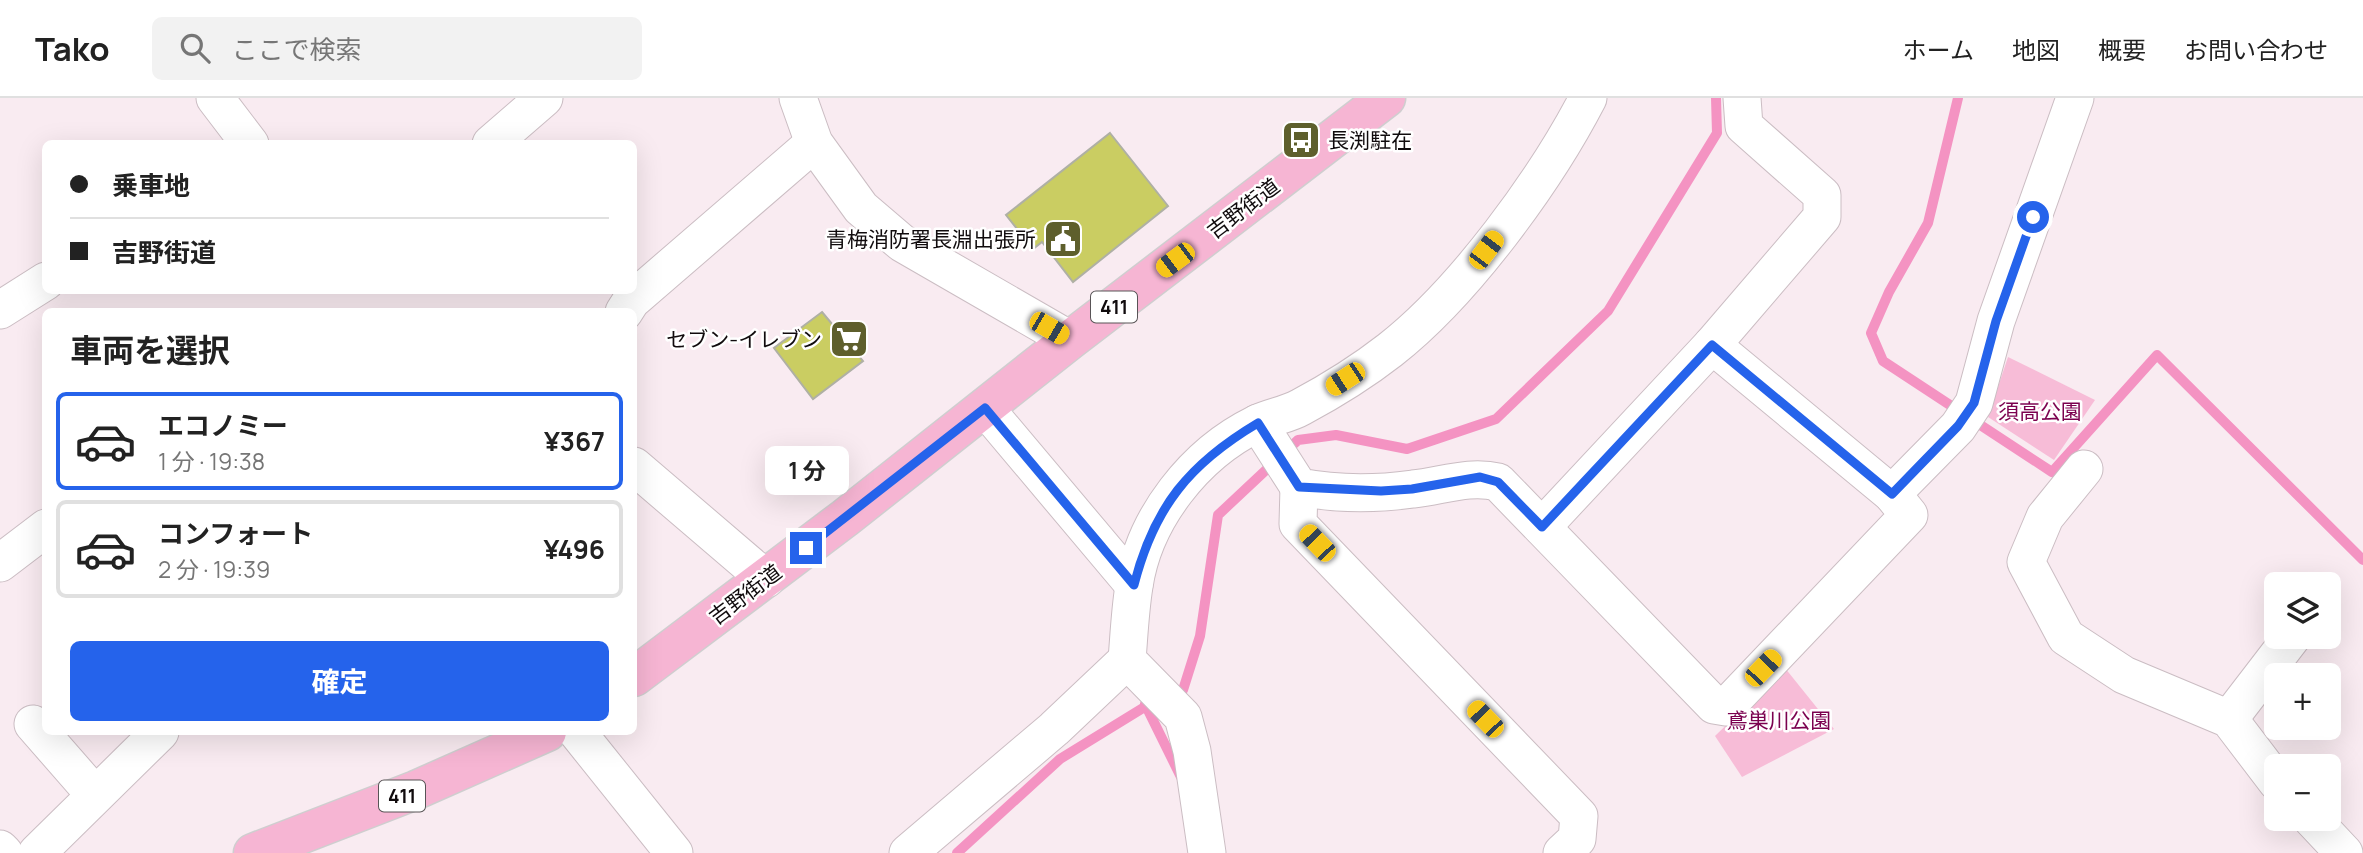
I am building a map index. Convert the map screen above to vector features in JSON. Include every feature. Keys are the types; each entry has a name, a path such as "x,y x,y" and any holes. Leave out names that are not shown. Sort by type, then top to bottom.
{"highway":[{"name":"吉野街道","path":"637,675 766,579 1070,340 1386,98"},
{"name":"411","path":"253,853 442,779 540,735"}],"street":[{"path":"215,98 247,140"},
{"path":"496,140 544,98"},
{"path":"798,98 814,143 861,208 902,243 1070,340"},
{"path":"1207,853 1192,751 1183,717 1135,668 1134,585 1144,545 1180,484 1225,442 1262,429 1300,408 1390,350 1453,292 1518,207 1588,98"},
{"path":"1542,527 1712,345 1822,217 1822,195 1744,126 1742,98"},
{"path":"1892,494 1966,415 1996,321 2076,98"},
{"path":"627,308 631,301 814,143"},
{"path":"0,310 42,284"},
{"path":"1296,482 1381,491 1412,489 1480,477 1498,482 1714,705 1726,707 1909,515 1892,494 1712,345"},
{"path":"985,408 1134,585"},
{"path":"1262,429 1296,482 1298,524 1579,816 1577,839 1562,853"},
{"path":"637,469 766,579"},
{"path":"2084,469 2045,517 2026,562 2066,637 2124,676 2230,719 2264,765"},
{"path":"0,563 42,531"},
{"path":"2230,719 2282,649"},
{"path":"908,853 1055,729 1135,668"},
{"path":"33,724 42,734"},
{"path":"43,735 95,795"},
{"path":"37,853 157,735"},
{"path":"579,735 674,853"},
{"path":"2323,831 2344,853"},
{"path":"0,849 4,853"}],"green space":[{"name":"須高公園","path":"2008,357 2095,400 2054,460 1988,417"},
{"name":"鳶巣川公園","path":"1785,668 1834,729 1742,777 1715,736"}],"building":[{"path":"1110,133 1168,206 1073,282 1042,242 1033,249 1006,215"},
{"path":"822,312 863,361 813,399 774,348"}],"waterway":[{"path":"1171,694 1183,690 1200,636 1218,515 1298,440 1336,435 1407,449 1496,419 1608,311 1717,133 1716,98"},
{"path":"1958,98 1928,223 1889,292 1871,333 1883,361 2052,472 2157,355 2363,560"},
{"path":"957,853 1060,759 1156,700"},
{"path":"1145,704 1181,777"}],"place":[{"name":"長渕駐在","path":"1301,140"},
{"name":"青梅消防署長淵出張所","path":"1063,239"},
{"name":"セブン-イレブン","path":"849,339"}],"route":[{"path":"806,548 985,408 1134,585 1144,545 1180,484 1225,442 1258,423 1299,487 1316,490 1381,491 1412,489 1480,477 1498,482 1542,527 1712,345 1892,494 1958,426 1974,403 1996,321 2033,217"}]}
